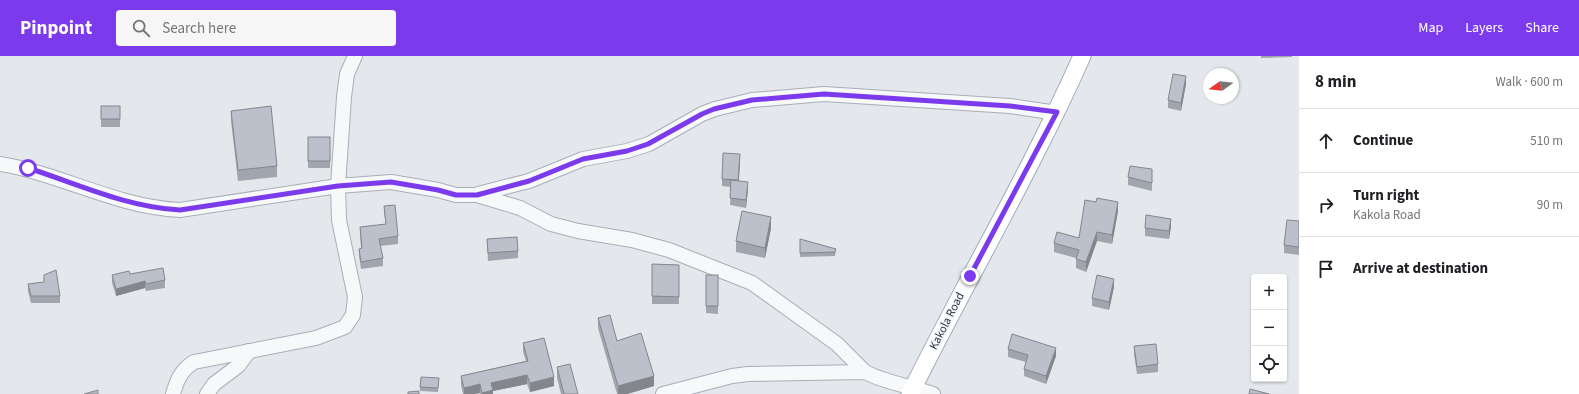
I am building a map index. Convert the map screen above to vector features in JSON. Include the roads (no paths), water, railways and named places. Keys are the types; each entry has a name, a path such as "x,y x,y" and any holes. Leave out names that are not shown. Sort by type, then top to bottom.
{"main road":[{"name":"Kakola Road","path":"912,390 970,276 1057,112 1082,56"}],"street":[{"path":"172,394 177,379 186,366 194,362 316,338 339,331 348,324 353,315 355,297 339,220 338,186 344,96 347,74 355,56"},
{"path":"0,164 28,168 93,192 165,209 180,210 338,186 391,182 438,190 456,195 477,195 529,181 583,159 627,151 648,144 702,114 714,109 752,100 824,94 1010,106 1057,112"},
{"path":"477,195 520,208 552,224 578,231 632,240 669,250 752,283 837,344 865,372 877,378 912,390 933,394"},
{"path":"207,394 214,384 238,366 249,350"},
{"path":"663,394 732,376 748,374 865,372"}]}
